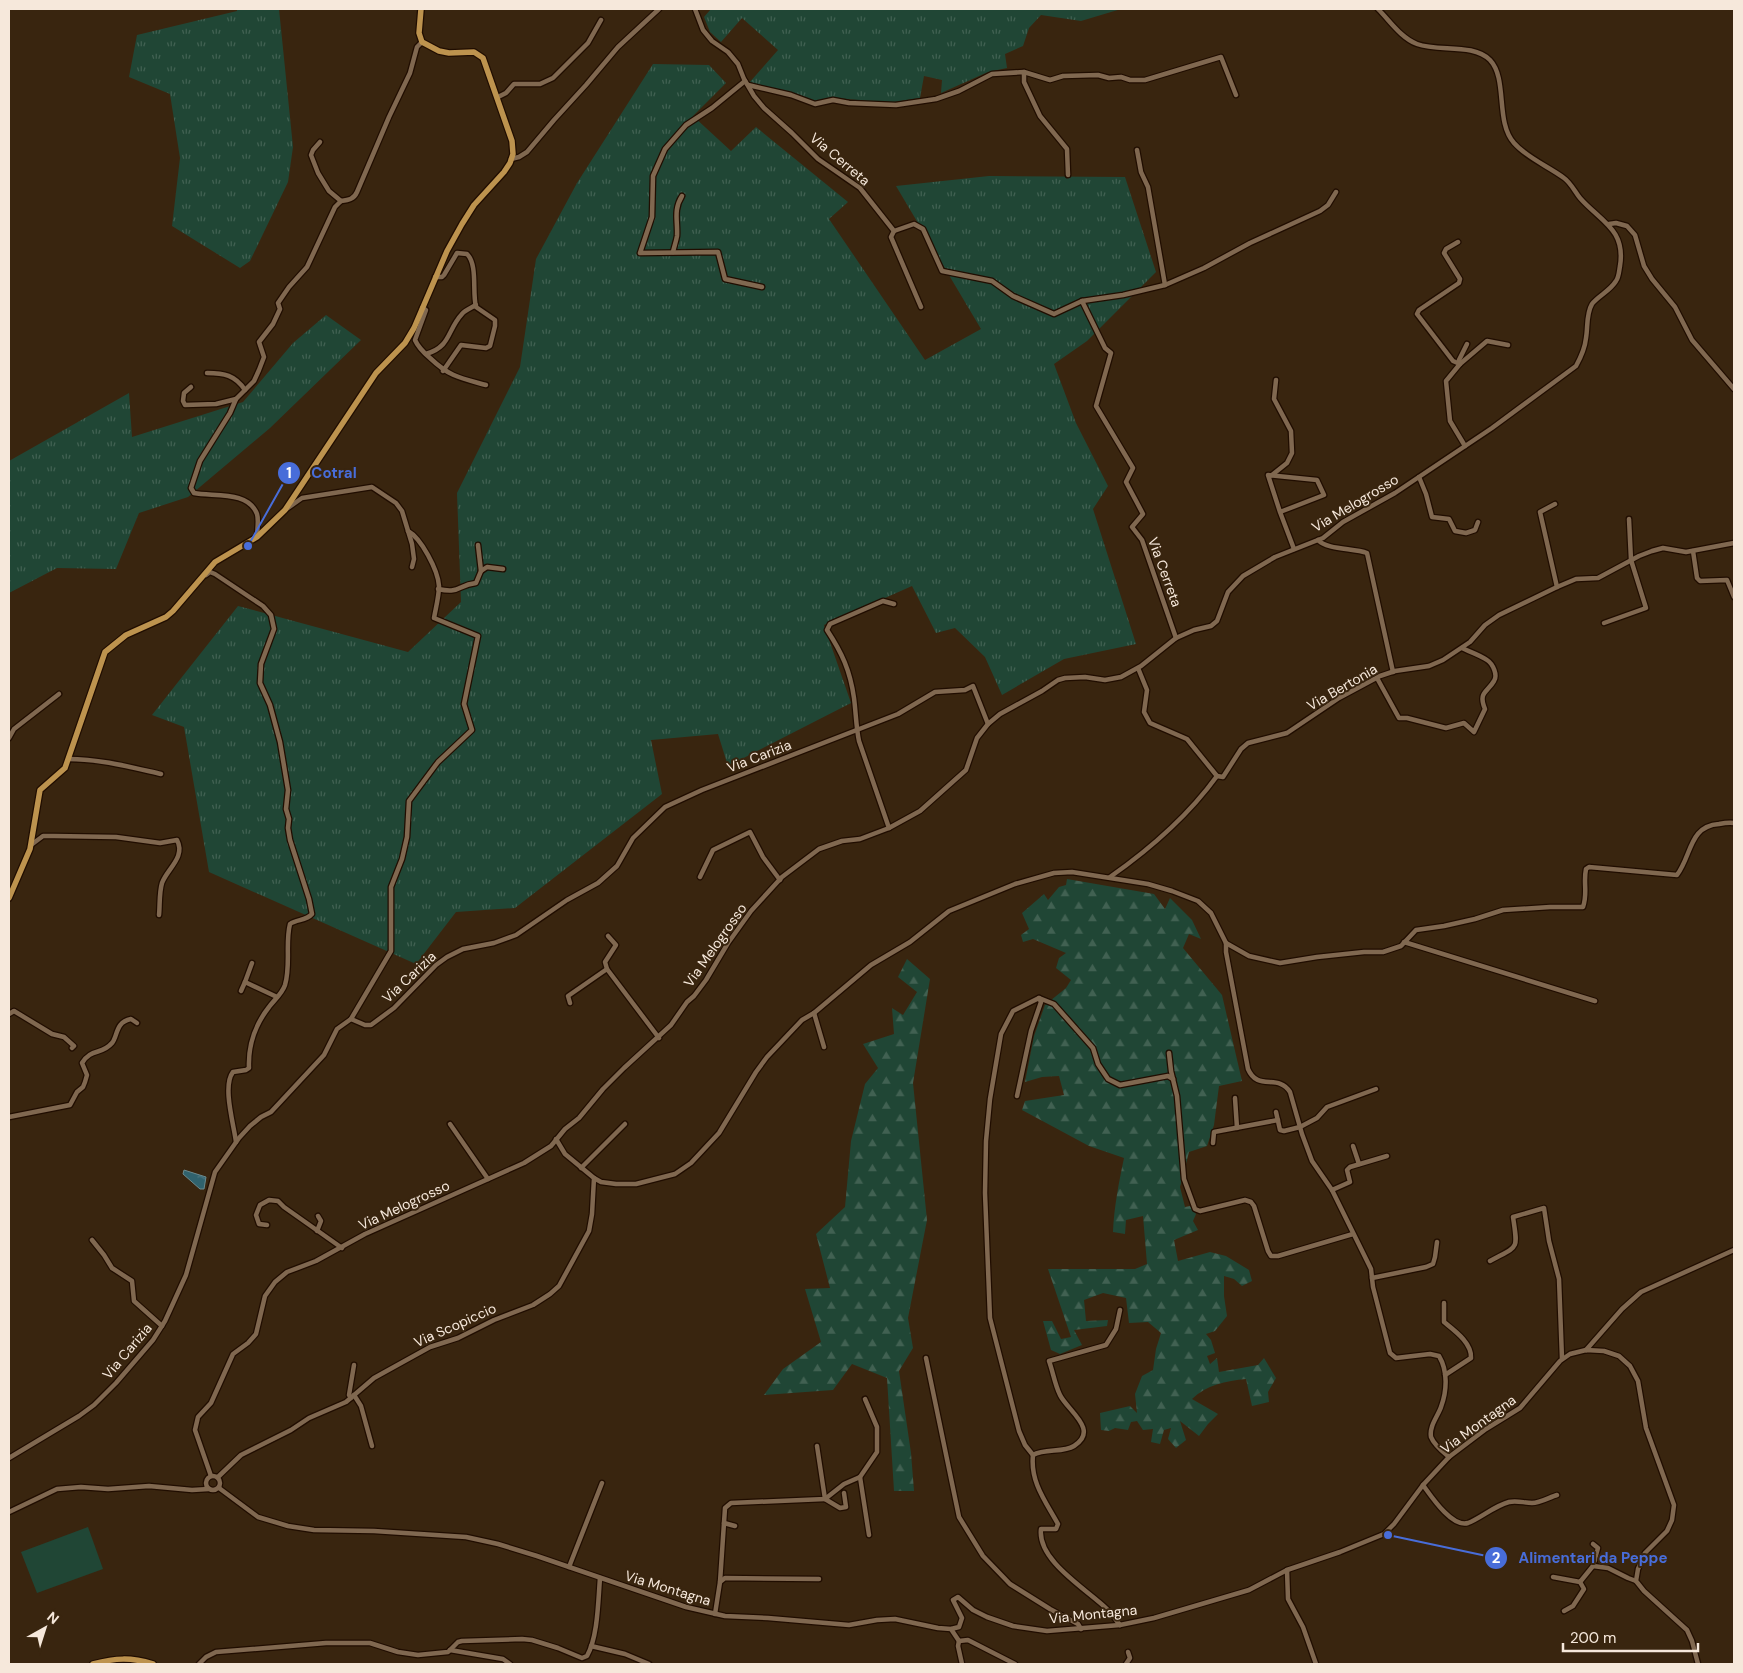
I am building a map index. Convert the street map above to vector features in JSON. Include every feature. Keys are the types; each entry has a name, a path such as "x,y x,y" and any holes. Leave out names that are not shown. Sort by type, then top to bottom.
{"main road":[{"path":"9,898 31,845 40,790 62,771 68,759 105,652 126,635 166,617 174,611 215,562 257,537 285,510 376,373 405,343 447,250 470,209 504,172 512,160 512,141 486,62 480,54 474,52 444,52 422,42 419,33 421,9"},
{"path":"93,1664 124,1658 153,1664"}],"street":[{"path":"512,160 519,158 527,152 618,46 659,9"},
{"name":"Via Cerreta","path":"695,9 703,30 712,41 728,52 738,64 746,83 764,108 792,132 818,160 860,188 894,231"},
{"name":"Via Melogrosso","path":"211,1476 194,1430 198,1417 211,1403 233,1354 248,1343 256,1334 265,1296 275,1282 287,1272 316,1261 365,1234 530,1159 551,1146 624,1068 671,1026 681,1010 706,980 728,943 751,911 780,880 819,849 842,841 860,839 889,828 920,812 966,770 977,738 988,724 1000,714 1058,680 1085,677 1105,680 1121,677 1138,668 1176,638 1194,630 1211,626 1217,621 1228,592 1243,576 1275,557 1318,540 1344,522 1395,493 1492,428 1576,366 1582,356 1586,340 1588,317 1593,304 1607,293 1618,279 1621,257 1618,240 1609,224 1581,199 1566,179 1513,142 1504,124 1496,69 1490,61 1481,54 1417,44 1403,36 1378,9"},
{"path":"498,97 506,93 514,84 540,84 553,78 588,43 601,20"},
{"path":"257,537 258,515 249,503 240,498 225,495 194,493 191,488 200,461 230,413 236,399 254,381 264,357 259,342 273,324 280,309 278,303 307,267 329,218 341,201 349,200 358,192 389,117 410,73 417,47 422,42"},
{"path":"762,287 725,279 718,252 640,253 652,217 653,176 665,149 686,126 746,83 791,95 815,104 833,100 849,103 896,105 936,100 959,91 992,74 1024,72 1050,80 1063,76 1098,74 1109,78 1121,77 1130,80 1145,80 1221,57 1236,95"},
{"path":"1024,72 1024,82 1040,116 1067,149 1068,175"},
{"path":"320,142 312,150 311,155 318,172 330,191 341,201"},
{"path":"1137,150 1148,187 1165,285"},
{"path":"920,307 891,237 894,231 914,224 923,229 942,271 992,281 1013,296 1054,314 1082,301 1123,295 1165,285 1320,211 1328,205 1336,192"},
{"path":"673,252 677,235 678,202 682,196"},
{"path":"1609,224 1616,222 1627,226 1635,235 1644,266 1652,279 1675,307 1692,340 1734,389"},
{"path":"1458,242 1446,249 1444,253 1460,280 1459,283 1419,310 1418,314 1453,360 1460,364"},
{"path":"436,277 444,275 457,253 467,254 472,260 476,305 495,320 496,326 490,346 486,348 461,344 443,371"},
{"name":"Via Cerreta","path":"1082,301 1105,348 1111,353 1096,406 1134,468 1126,482 1143,514 1132,527 1142,540 1176,638"},
{"path":"426,354 433,352 446,342 452,326 463,312 476,305"},
{"path":"422,308 426,310 414,340 418,346 443,371 486,385"},
{"path":"1465,446 1450,421 1446,380 1460,364 1487,341 1508,344"},
{"path":"1460,364 1459,360 1467,344"},
{"path":"207,373 226,374 234,378 245,390"},
{"path":"1276,380 1274,399 1291,431 1292,453 1288,463 1272,475 1268,475 1294,549"},
{"path":"191,387 184,393 183,401 185,405 216,404 236,399"},
{"path":"1272,475 1318,480 1324,495 1280,512"},
{"path":"1419,477 1432,517 1449,519 1455,531 1466,533 1475,530 1478,522"},
{"path":"285,510 302,498 372,487 396,503 402,511 414,559 412,567"},
{"path":"1555,504 1540,512 1557,587"},
{"path":"1604,623 1646,608 1631,560 1629,519"},
{"path":"351,1019 391,951 391,887 402,858 407,837 409,801 438,762 472,730 464,704 478,636 434,618 439,585 425,550 414,534 408,531"},
{"path":"1318,540 1322,545 1367,553 1393,672"},
{"name":"Via Bertonia","path":"1110,877 1152,846 1193,806 1217,776 1223,777 1241,749 1248,743 1287,733 1339,698 1377,678 1393,672 1429,666 1443,660 1470,642 1485,625 1499,616 1576,578 1598,578 1652,550 1663,548 1686,552 1734,543"},
{"path":"438,589 450,592 459,590 466,584 476,583 481,571 478,545"},
{"path":"1693,551 1697,578 1700,581 1727,580 1734,597"},
{"path":"481,571 487,567 503,569"},
{"path":"204,573 206,575 210,572 215,574 263,606 272,615 274,627 261,664 260,683 270,706 280,742 288,790 286,809 289,819 290,840 312,914 306,919 294,921 290,924 288,969 285,985 268,1008 255,1032 250,1046 249,1068 233,1072 229,1079 229,1102 236,1142"},
{"path":"889,828 856,730 854,698 847,666 842,653 827,630 830,624 883,601 894,604"},
{"path":"1377,678 1399,718 1407,718 1446,728 1464,723 1474,732 1484,708 1482,695 1494,681 1495,677 1492,664 1462,648"},
{"path":"1138,668 1146,690 1144,712 1150,723 1187,739 1217,776"},
{"name":"Via Carizia","path":"9,1458 94,1405 116,1383 153,1340 162,1326 186,1275 215,1172 250,1126 271,1112 324,1055 337,1029 351,1019 365,1025 371,1025 394,1008 436,965 447,957 463,949 494,943 516,935 567,900 598,883 617,866 633,838 665,807 702,790 898,714 935,692 965,690 973,686 988,724"},
{"path":"9,738 14,729 59,694"},
{"path":"68,759 92,759 111,762 161,774"},
{"path":"1226,942 1250,956 1280,963 1317,957 1383,952 1401,946 1416,930 1452,924 1503,910 1583,907 1586,898 1585,874 1586,869 1589,867 1676,875 1683,866 1696,835 1704,827 1712,824 1734,824"},
{"path":"700,877 713,850 750,832 763,856 780,880"},
{"path":"31,845 43,836 116,837 160,843 177,840 179,844 178,859 162,884 159,915"},
{"path":"556,1139 565,1154 594,1178 602,1182 636,1184 675,1174 690,1163 719,1133 752,1078 767,1058 802,1020 814,1013 871,965 910,942 949,911 1015,884 1054,873 1072,872 1110,877 1164,888 1198,901 1211,913 1226,942 1226,952 1251,1077 1256,1080 1280,1083 1286,1086 1290,1092 1312,1161 1332,1190 1368,1262 1390,1353 1396,1358 1430,1354 1440,1356 1446,1388 1442,1405 1431,1429 1431,1438 1449,1458"},
{"path":"608,936 616,945 606,962 607,969 658,1038"},
{"path":"1404,942 1595,1001"},
{"path":"241,990 252,963"},
{"path":"570,1003 568,996 607,969"},
{"path":"245,982 277,997"},
{"path":"1120,1625 1108,1610 1078,1585 1053,1560 1040,1538 1041,1529 1056,1529 1058,1524 1036,1484 1031,1469 1033,1455 1025,1445 1019,1431 990,1318 985,1173 990,1099 1001,1034 1013,1011 1039,998 1054,1004 1093,1048 1098,1064 1108,1078 1120,1085 1168,1076 1173,1080"},
{"path":"1017,1096 1031,1031 1041,1002 1039,998"},
{"path":"9,1014 14,1011 52,1034 64,1037 74,1046 72,1048"},
{"path":"814,1013 824,1047"},
{"path":"9,1117 70,1105 85,1082 87,1075 82,1063 86,1057 110,1045 114,1040 116,1031 125,1021 131,1019 137,1023"},
{"path":"1169,1053 1181,1137 1184,1180 1195,1208 1200,1211 1245,1200 1251,1202 1271,1256 1278,1256 1353,1234"},
{"path":"1276,1112 1280,1130 1300,1127 1317,1118 1327,1107 1376,1089"},
{"path":"1235,1098 1237,1128"},
{"path":"1213,1143 1214,1132 1278,1120"},
{"path":"450,1124 488,1179"},
{"path":"581,1168 625,1124"},
{"path":"1353,1146 1359,1164"},
{"path":"1332,1190 1350,1182 1347,1170 1359,1164 1387,1156"},
{"name":"Via Scopiccio","path":"218,1477 240,1455 291,1430 309,1418 346,1402 374,1378 430,1346 458,1338 494,1320 533,1305 550,1294 558,1286 589,1231 594,1178"},
{"path":"267,1225 259,1224 256,1215 260,1205 269,1200 278,1201 287,1212 342,1248"},
{"path":"1490,1261 1515,1247 1517,1242 1513,1217 1544,1208 1549,1241 1559,1279 1562,1359"},
{"path":"317,1231 321,1221 318,1216"},
{"path":"92,1240 112,1268 132,1281 134,1301 162,1326"},
{"path":"1372,1278 1426,1267 1432,1264 1437,1242"},
{"name":"Via Montagna","path":"953,1600 958,1598 972,1610 1013,1626 1047,1631 1120,1625 1154,1618 1248,1590 1286,1570 1340,1552 1384,1534 1394,1524 1423,1485 1449,1458 1486,1429 1520,1408 1562,1359 1570,1354 1586,1350 1622,1309 1641,1292 1734,1250"},
{"path":"1444,1303 1444,1322 1464,1340 1471,1353 1471,1358 1445,1375"},
{"path":"1033,1455 1039,1452 1074,1446 1081,1439 1084,1432 1082,1424 1059,1394 1049,1361 1106,1345 1116,1329 1120,1310"},
{"path":"1586,1350 1604,1351 1618,1356 1630,1366 1638,1381 1646,1428 1674,1505 1672,1520 1667,1531 1645,1552 1638,1569 1636,1581"},
{"path":"926,1358 959,1517 983,1556 1010,1584 1050,1610 1078,1624 1082,1629"},
{"path":"354,1365 349,1395 361,1406 372,1446"},
{"path":"825,1499 844,1484 860,1477 877,1452 877,1427 865,1399"},
{"path":"817,1446 825,1499"},
{"path":"9,1512 57,1489 81,1487 108,1489 149,1486 215,1490 219,1488 221,1483 218,1477 211,1476 208,1478 206,1483 209,1489"},
{"path":"860,1477 870,1535"},
{"path":"569,1567 602,1483"},
{"path":"1423,1485 1452,1520 1459,1523 1467,1523 1509,1502 1533,1503 1558,1495"},
{"name":"Via Montagna","path":"219,1488 258,1517 288,1526 314,1530 374,1531 466,1537 498,1544 686,1607 716,1614 849,1625 895,1619 919,1626 951,1629"},
{"path":"716,1614 725,1508 731,1503 825,1499 840,1508 846,1507 844,1493"},
{"path":"724,1523 735,1526"},
{"path":"1580,1582 1595,1560 1598,1548 1594,1544"},
{"path":"1580,1558 1595,1560"},
{"path":"1592,1566 1608,1568 1636,1581 1687,1630 1692,1640 1698,1664"},
{"path":"1286,1570 1288,1598 1303,1627 1316,1664"},
{"path":"1553,1577 1580,1582 1584,1589 1573,1606 1564,1610"},
{"path":"450,1650 458,1642 462,1641 522,1639 558,1648 582,1658 587,1656 594,1633 600,1578"},
{"path":"720,1582 726,1578 819,1579"},
{"path":"948,1597 953,1600 962,1618 959,1628 951,1629 959,1640 958,1646 962,1664"},
{"path":"959,1640 968,1640 1015,1664"},
{"path":"199,1664 206,1657 216,1652 326,1643 370,1643 398,1652 418,1655 450,1650 503,1659 509,1664"},
{"path":"591,1646 625,1654 649,1664"},
{"path":"1126,1664 1130,1658 1128,1652"}],"green space":[{"path":"237,9 279,9 293,147 288,182 250,261 240,268 172,226 180,158 170,94 129,77 137,35 237,11"},
{"path":"711,9 1121,9 1081,21 1041,15 1029,28 1023,46 1005,54 1007,68 988,72 941,93 942,80 924,76 920,98 887,103 837,98 813,102 789,92 749,83 778,50 742,18 721,42 710,32 704,17"},
{"path":"653,64 709,65 726,83 693,116 731,151 756,127 848,202 829,219 925,360 981,329 896,186 989,176 1125,177 1156,272 1087,341 1054,364 1076,423 1108,486 1093,509 1136,644 1064,659 1002,695 985,657 955,628 936,633 912,586 824,625 851,703 728,766 718,734 651,740 662,794 515,908 456,912 416,964 209,872 184,727 152,715 238,606 408,652 461,602 457,493 520,367 536,259 577,183"},
{"path":"326,315 361,340 270,428 188,497 139,513 116,569 57,568 9,593 9,461 129,393 132,437 243,402 293,343"},
{"path":"1067,879 1154,894 1165,909 1170,898 1192,920 1201,939 1189,934 1183,948 1222,995 1242,1081 1219,1086 1214,1125 1207,1146 1189,1152 1180,1187 1185,1207 1190,1206 1196,1214 1193,1221 1198,1230 1174,1240 1178,1261 1210,1252 1226,1256 1249,1270 1252,1281 1242,1286 1234,1279 1224,1276 1227,1316 1215,1331 1206,1334 1211,1340 1215,1353 1207,1356 1210,1364 1217,1358 1219,1372 1258,1365 1264,1358 1276,1378 1268,1392 1269,1402 1252,1406 1246,1379 1217,1384 1198,1394 1192,1399 1218,1414 1199,1436 1180,1421 1186,1440 1176,1448 1168,1439 1171,1428 1164,1430 1160,1444 1151,1442 1153,1429 1143,1430 1137,1421 1131,1422 1128,1430 1115,1428 1109,1431 1101,1430 1100,1413 1130,1406 1137,1413 1135,1394 1142,1376 1153,1370 1156,1349 1161,1333 1148,1322 1129,1323 1126,1298 1103,1293 1084,1300 1086,1321 1108,1320 1107,1326 1074,1330 1082,1345 1060,1354 1051,1350 1043,1321 1052,1321 1061,1339 1071,1337 1048,1269 1135,1269 1147,1264 1143,1216 1126,1220 1125,1234 1113,1232 1124,1158 1089,1146 1022,1110 1025,1101 1064,1095 1059,1076 1042,1077 1025,1082 1034,1036 1045,1005 1066,988 1071,980 1056,968 1059,958 1066,953 1033,939 1023,942 1021,935 1029,929 1022,913 1044,894 1048,900 1059,887 1066,885"},
{"path":"907,959 930,979 913,1083 927,1220 908,1318 913,1348 899,1371 911,1453 914,1491 894,1491 887,1378 852,1364 833,1390 764,1395 783,1369 821,1342 805,1289 830,1288 816,1234 845,1207 851,1141 865,1084 878,1068 863,1044 894,1034 892,1008 903,1015 917,992 898,977"},
{"path":"88,1527 103,1569 37,1593 21,1552"}],"water":[{"path":"184,1170 206,1177 204,1189 200,1189 183,1174"}],"place":[{"name":"Cotral","path":"248,546"},
{"name":"Alimentari da Peppe","path":"1388,1535"}]}
